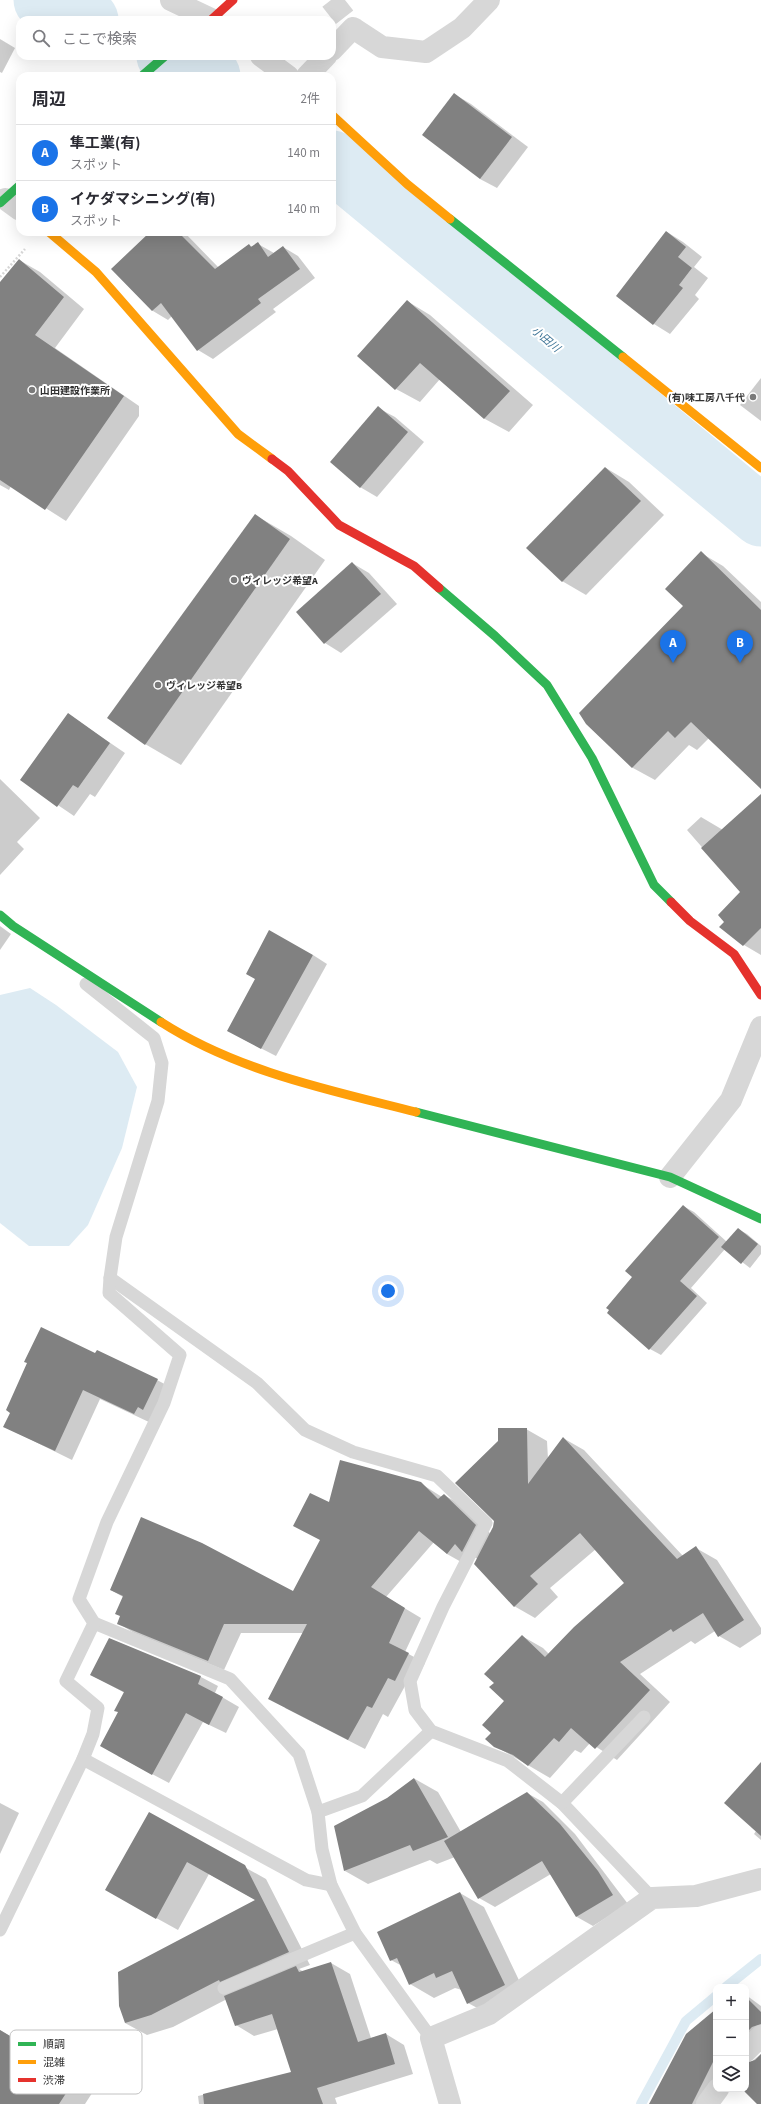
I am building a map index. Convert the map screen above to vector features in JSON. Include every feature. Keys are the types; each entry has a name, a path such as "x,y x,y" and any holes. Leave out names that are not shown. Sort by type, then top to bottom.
{"street":[{"path":"171,0 204,16"},
{"path":"216,16 234,0"},
{"path":"336,46 353,28 382,47 426,52 462,28 489,0"},
{"path":"147,72 160,60"},
{"path":"267,60 283,72"},
{"path":"311,72 322,60"},
{"path":"336,119 407,184 761,468"},
{"path":"54,236 96,272 238,434 288,470 339,524 414,566 496,636 547,685 592,758 654,885 690,921 734,954 761,995"},
{"path":"0,915 13,926 179,1033 256,1068 349,1095 670,1177 761,1219"},
{"path":"670,1177 732,1100 761,1027"},
{"path":"450,2104 431,2038 489,2014 652,1898 696,1896 761,1878"},
{"path":"749,2048 761,2036"},
{"path":"707,2104 716,2092"}],"lane":[{"path":"13,926 154,1038 162,1063 158,1101 116,1237 109,1293 180,1355 164,1403 107,1522 79,1599 94,1623 230,1679 299,1754 318,1812 322,1850 331,1885 355,1933 431,2038"},
{"path":"110,1278 257,1384 305,1430 353,1452 437,1476 486,1523 443,1607 410,1681 415,1710 431,1731 508,1761 562,1803 652,1898"},
{"path":"0,1930 83,1759 93,1734 98,1708 66,1681 94,1623"},
{"path":"562,1803 644,1717"},
{"path":"318,1812 362,1796 431,1731"},
{"path":"83,1759 306,1880 331,1885"},
{"path":"224,1988 355,1933"}],"path":[{"path":"0,277 31,243"}],"shaded area":[{"path":"30,988 56,1005 118,1052 137,1087 122,1148 88,1225 69,1246 29,1246 0,1223 0,995"}],"building":[{"path":"454,93 512,137 480,179 422,135"},
{"path":"666,231 686,247 678,257 692,268 679,285 683,288 653,325 616,296"},
{"path":"146,236 182,236 215,269 249,244 251,247 258,242 268,257 283,246 300,269 258,299 261,303 197,351 161,303 152,311 111,269"},
{"path":"19,259 64,297 35,335 124,396 45,510 0,480 0,282"},
{"path":"407,300 510,391 484,419 420,363 395,390 357,356"},
{"path":"378,406 408,432 360,488 330,462"},
{"path":"605,467 641,501 562,582 526,548"},
{"path":"255,514 290,539 145,745 107,718"},
{"path":"701,551 761,610 761,789 691,722 675,738 668,731 632,768 586,724 579,713 683,606 665,589"},
{"path":"352,562 381,594 324,644 296,612"},
{"path":"68,713 110,743 78,788 73,785 57,807 20,780"},
{"path":"761,794 761,928 743,946 719,927 724,922 718,915 740,892 701,848"},
{"path":"269,930 313,955 261,1049 227,1031 255,979 246,974"},
{"path":"683,1205 719,1237 680,1281 697,1296 649,1350 607,1313 609,1310 606,1308 632,1277 625,1271"},
{"path":"738,1228 758,1244 741,1264 721,1247"},
{"path":"41,1327 95,1353 97,1350 158,1379 143,1410 138,1407 134,1414 83,1390 55,1451 3,1427 10,1413 6,1410 27,1363 24,1362"},
{"path":"498,1428 527,1428 528,1484 563,1437 677,1559 696,1546 744,1620 718,1637 703,1613 673,1632 671,1629 620,1662 650,1690 595,1749 571,1728 559,1742 554,1738 528,1766 513,1755 494,1747 485,1739 491,1733 482,1725 504,1701 489,1687 494,1683 484,1674 522,1635 545,1657 574,1627 624,1583 580,1533 530,1576 538,1584 514,1607 474,1564 493,1527 494,1521 455,1483 498,1441"},
{"path":"340,1460 421,1482 438,1499 444,1494 476,1525 462,1552 455,1544 447,1554 419,1531 371,1587 405,1608 389,1643 409,1653 395,1681 388,1678 372,1708 367,1706 348,1740 268,1699 307,1624 224,1624 208,1661 117,1624 120,1616 115,1614 123,1596 110,1590 141,1517 202,1543 293,1591 320,1540 293,1526 310,1493 329,1502"},
{"path":"109,1638 201,1676 198,1684 223,1697 209,1725 186,1713 152,1775 100,1746 118,1712 114,1711 124,1692 90,1675"},
{"path":"761,1762 761,1836 724,1803"},
{"path":"414,1778 448,1837 413,1851 410,1845 344,1871 334,1826 387,1798"},
{"path":"527,1792 560,1824 598,1871 613,1895 576,1917 542,1861 478,1899 444,1841"},
{"path":"149,1812 245,1865 289,1952 220,1982 219,1980 151,2015 125,2023 119,2006 118,1972 255,1900 187,1862 156,1919 105,1890"},
{"path":"460,1892 505,1985 467,2004 452,1971 436,1978 434,1973 409,1985 397,1958 390,1961 377,1932"},
{"path":"331,1962 358,2042 386,2033 395,2064 317,2088 323,2104 204,2104 203,2094 291,2072 272,2014 235,2026 224,1996 296,1966 299,1972"},
{"path":"749,2000 761,2012 761,2024 752,2027 749,2030"},
{"path":"713,2012 713,2062 692,2104 649,2104 686,2034"},
{"path":"0,2030 10,2036 10,2094 66,2094 59,2104 0,2104"},
{"path":"761,2054 761,2104 757,2104 745,2092 749,2092 749,2062 755,2060"}],"waterway":[{"name":"小田川","path":"44,0 79,16"},
{"name":"小田川","path":"176,60 201,72"},
{"name":"小田川","path":"336,164 761,516"},
{"path":"730,1984 761,1959"},
{"path":"641,2104 686,2021 713,1998"}],"tunnel":[{"path":"331,0 353,28"}],"traffic: fast":[{"path":"147,72 160,60"},
{"path":"0,203 16,189"},
{"path":"450,219 623,357"},
{"path":"439,588 495,636 547,685 592,758 654,885 671,902"},
{"path":"0,915 13,926 161,1022"},
{"path":"416,1112 670,1177 761,1219"}],"traffic: slow":[{"path":"336,119 407,184 450,219"},
{"path":"54,236 96,272 238,434 272,459"},
{"path":"623,357 761,468"},
{"path":"161,1022 190,1039 221,1054 252,1066 317,1087 416,1112"}],"traffic: jam":[{"path":"215,16 233,0"},
{"path":"272,459 288,471 339,525 414,566 439,588"},
{"path":"671,902 690,921 734,954 761,995"}],"place":[{"name":"山田建設作業所","path":"32,390"},
{"name":"(有)味工房八千代","path":"753,397"},
{"name":"ヴィレッジ希望A","path":"234,580"},
{"name":"隼工業(有)","path":"673,663"},
{"name":"イケダマシニング(有)","path":"740,663"},
{"name":"ヴィレッジ希望B","path":"158,685"}]}
